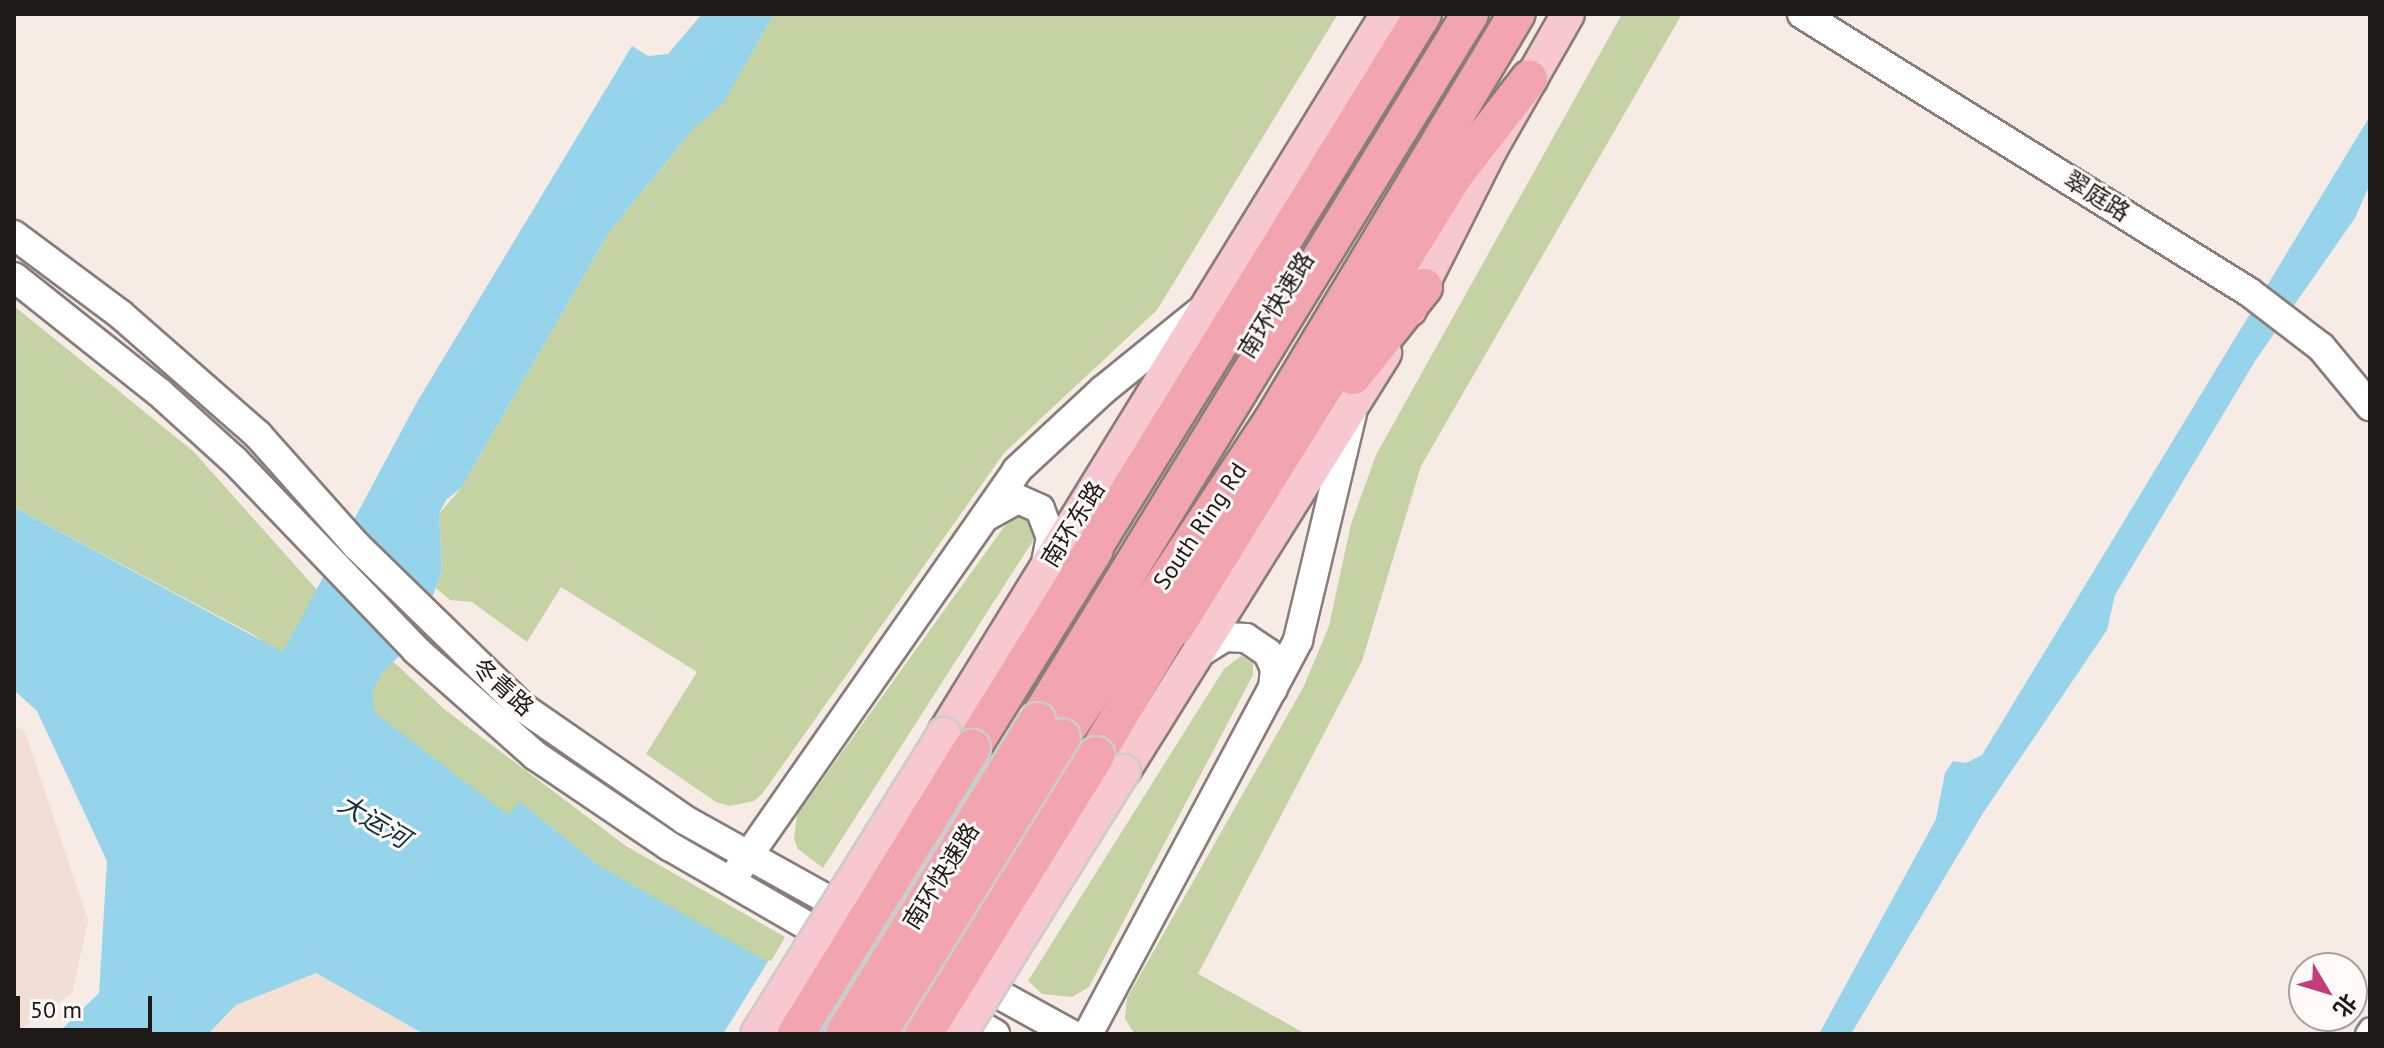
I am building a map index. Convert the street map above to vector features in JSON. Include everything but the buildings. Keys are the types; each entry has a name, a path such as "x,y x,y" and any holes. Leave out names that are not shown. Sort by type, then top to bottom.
{"highway":[{"path":"1323,230 1375,124 1423,14"},
{"path":"1080,570 1423,14"},
{"name":"South Ring Rd","path":"878,1034 1050,729 1272,421 1517,14"},
{"path":"1239,510 1536,14"},
{"name":"南环快速路","path":"844,1034 1050,729 1228,383 1458,19"},
{"name":"南环快速路","path":"1116,597 1458,19"},
{"path":"1239,510 1454,176 1529,79"},
{"path":"1239,510 1424,287"},
{"path":"796,1034 958,741 1080,570 1228,383"},
{"path":"924,1034 1110,763 1186,641 1272,421"}],"main road":[{"name":"南环东路","path":"757,1034 958,741 1044,571 1387,14"},
{"path":"1186,641 1354,405 1424,287 1529,79 1568,14"},
{"name":"翠庭路","path":"1802,14 2254,285"},
{"name":"翠庭路","path":"1834,14 2298,316 2327,329 2370,379"},
{"name":"冬青路","path":"14,235 182,367 258,435 338,526 492,681 590,759 748,856 1071,1034"},
{"name":"冬青路","path":"14,277 160,393 234,460 416,650 559,773 730,882 995,1034"},
{"path":"730,882 1017,470 1055,431 1208,304"},
{"name":"翠庭路","path":"2298,316 2370,406"},
{"path":"1088,1034 1273,689 1308,616 1354,405"},
{"path":"978,524 1007,501 1034,504 1050,530 1044,571"},
{"path":"1186,641 1246,638 1263,647 1272,662 1273,689"},
{"path":"960,1034 1110,763"}],"street":[{"path":"1375,124 1458,19"},
{"path":"2366,1034 2370,1028"}],"shaded area":[{"path":"14,725 25,732 88,920 72,993 14,1034"},
{"path":"316,973 424,1034 208,1034 236,1005"}],"green space":[{"path":"774,14 1338,14 1157,310 1004,453 762,794 754,801 729,806 716,802 646,754 697,672 561,587 527,642 472,602 450,600 436,588 442,571 439,514 461,488 609,232 693,129 724,101"},
{"path":"1622,14 1682,14 1421,466 1362,661 1198,974 1306,1034 1135,1034 1125,1019 1127,998 1304,686 1329,626 1351,524 1376,455"},
{"path":"14,306 194,452 318,591 444,709 626,846 785,937 769,965 601,867 521,803 509,816 254,635 14,507"},
{"path":"1020,514 1032,520 1036,536 823,868 798,849 794,839 797,815 1004,527"},
{"path":"1241,656 1253,663 1253,675 1089,987 1072,997 1042,994 1028,981 1224,669"}],"water":[{"name":"大运河","path":"702,14 774,14 724,102 693,129 609,232 461,488 446,500 439,514 442,571 417,638 381,674 372,693 375,713 508,815 520,802 601,867 893,1034 424,1034 316,973 236,1005 208,1034 57,1034 99,993 107,861 37,711 14,690 14,507 283,652 417,402 632,46 648,56 668,54"},
{"path":"2370,116 2370,184 2355,218 2255,361 2115,595 2107,630 1983,813 1851,1034 1819,1034 1936,819 1945,773 1953,761 1966,763 1982,755"}],"pier":[{"path":"769,960 807,981 774,1034 723,1034"}]}
